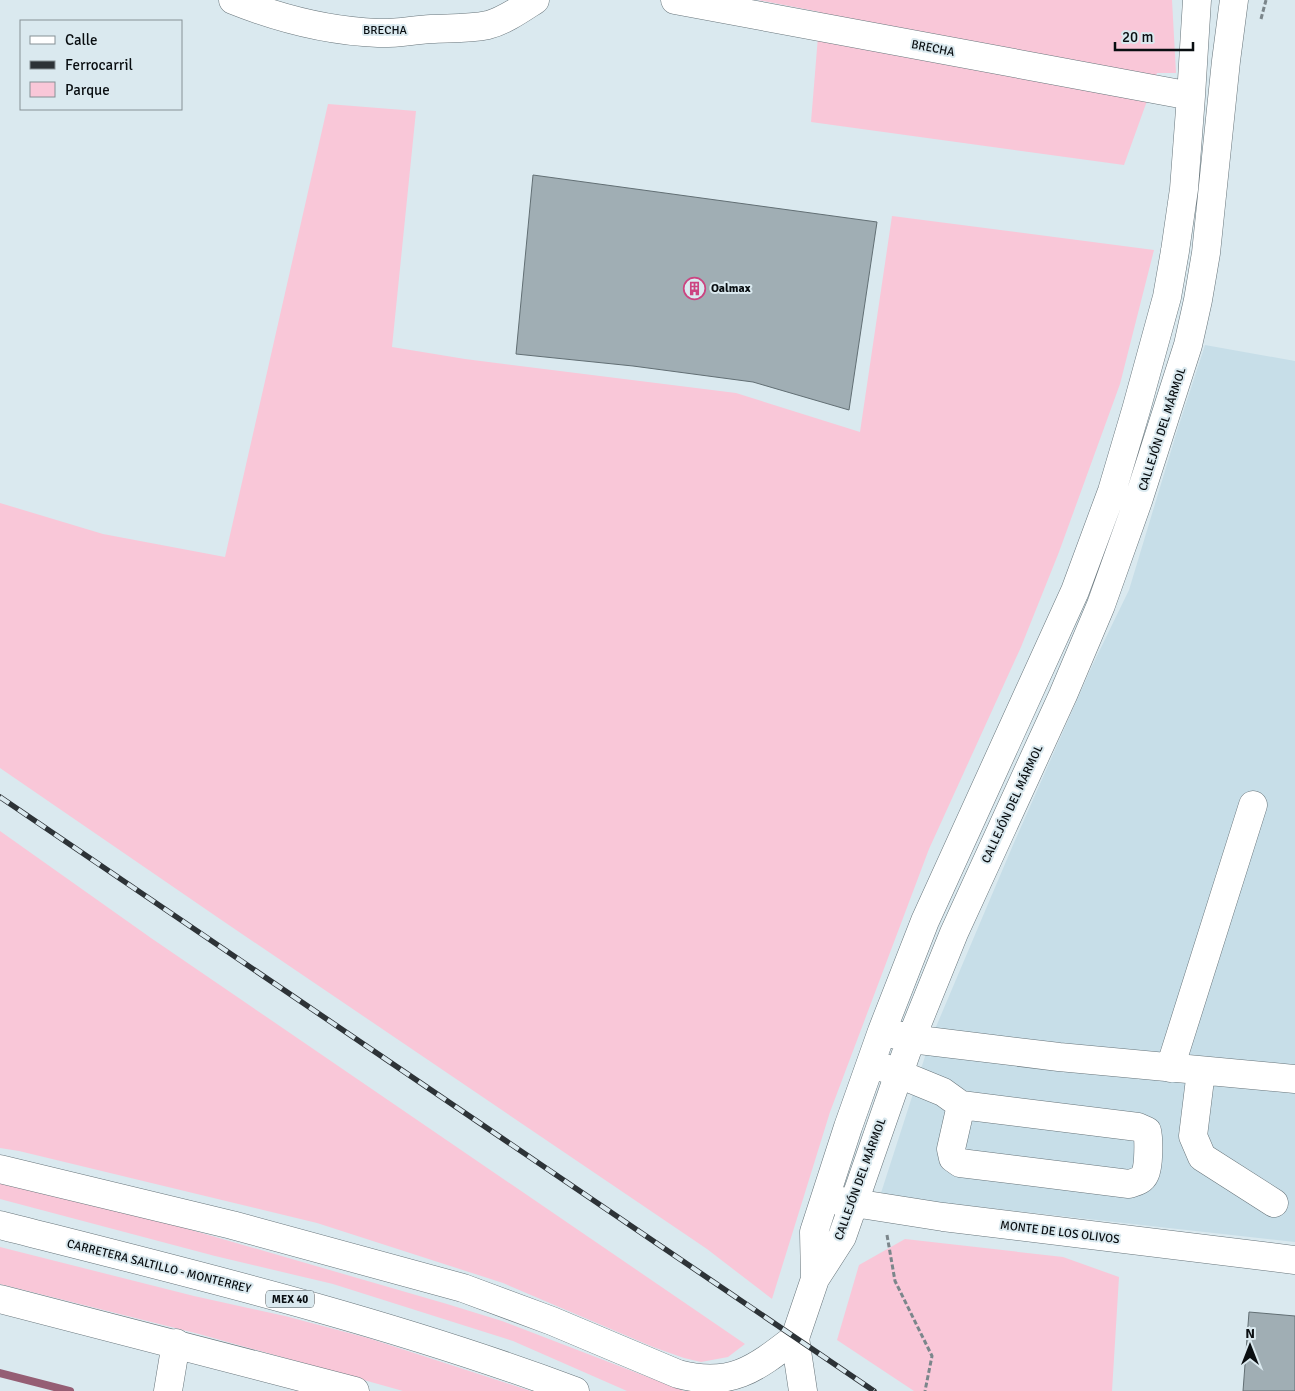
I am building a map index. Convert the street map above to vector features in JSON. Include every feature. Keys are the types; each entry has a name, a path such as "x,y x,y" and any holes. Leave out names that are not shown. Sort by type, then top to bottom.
{"street":[{"name":"BRECHA","path":"233,0 278,15 324,27 379,33 466,28 490,24 512,14 535,0"},
{"name":"BRECHA","path":"675,0 1191,96"},
{"name":"CALLEJÓN DEL MÁRMOL","path":"814,1279 814,1232 882,1031 925,921 1075,591 1112,491 1167,297 1176,251 1184,189 1196,0"},
{"name":"CALLEJÓN DEL MÁRMOL","path":"814,1279 842,1237 911,1039 954,933 1101,605 1135,510 1188,345 1206,254 1234,0"},
{"path":"1033,684 1062,695"},
{"path":"1170,1068 1252,805"},
{"path":"882,1031 911,1039 1060,1057 1295,1080"},
{"path":"871,1063 943,1092 961,1105 1138,1127 1147,1131 1149,1140 1145,1175 1139,1181 1129,1184 960,1163 953,1158 951,1149 961,1105"},
{"path":"1201,1071 1193,1136 1202,1157 1274,1203"},
{"path":"0,1169 232,1224 463,1288 552,1321 678,1374 694,1378 722,1378 749,1371 795,1338"},
{"name":"MONTE DE LOS OLIVOS","path":"826,1198 888,1210 1295,1260"},
{"name":"CARRETERA SALTILLO - MONTERREY","path":"0,1224 305,1303 501,1363 575,1391"},
{"path":"803,1391 795,1338 814,1279"},
{"path":"0,1299 176,1343 355,1391"},
{"path":"168,1391 176,1343"}],"path":[{"path":"888,1210 887,1241 895,1281 932,1356 925,1391"}],"shaded area":[{"path":"1205,345 1295,361 1295,1242 880,1196 930,1041 1013,845 1092,666 1129,590"}],"green space":[{"path":"758,0 1172,0 1176,73 1157,73 1124,165 811,122 820,12"},
{"path":"328,104 416,111 392,347 465,359 736,393 860,432 892,216 1154,250 1120,384 1059,552 1021,647 929,849 830,1112 772,1299 707,1249 0,768 0,503 103,534 225,557"},
{"path":"0,831 151,938 745,1344 728,1357 701,1362 684,1358 653,1347 503,1283 317,1223 0,1148"},
{"path":"0,1182 95,1202 447,1304 502,1321 684,1391 627,1391 513,1341 333,1284 215,1256 0,1199"},
{"path":"905,1239 1063,1257 1119,1277 1112,1391 914,1391 837,1340 859,1265"},
{"path":"0,1247 368,1338 531,1391 403,1391 199,1334 0,1284"}],"building":[{"name":"Oalmax","path":"533,175 877,222 849,410 753,382 633,366 516,354"},
{"path":"1249,1312 1295,1316 1295,1391 1243,1391"}],"waterway":[{"path":"0,1373 70,1391"}],"railway":[{"path":"0,797 874,1391"}],"place":[{"name":"Oalmax","path":"695,288"}]}
